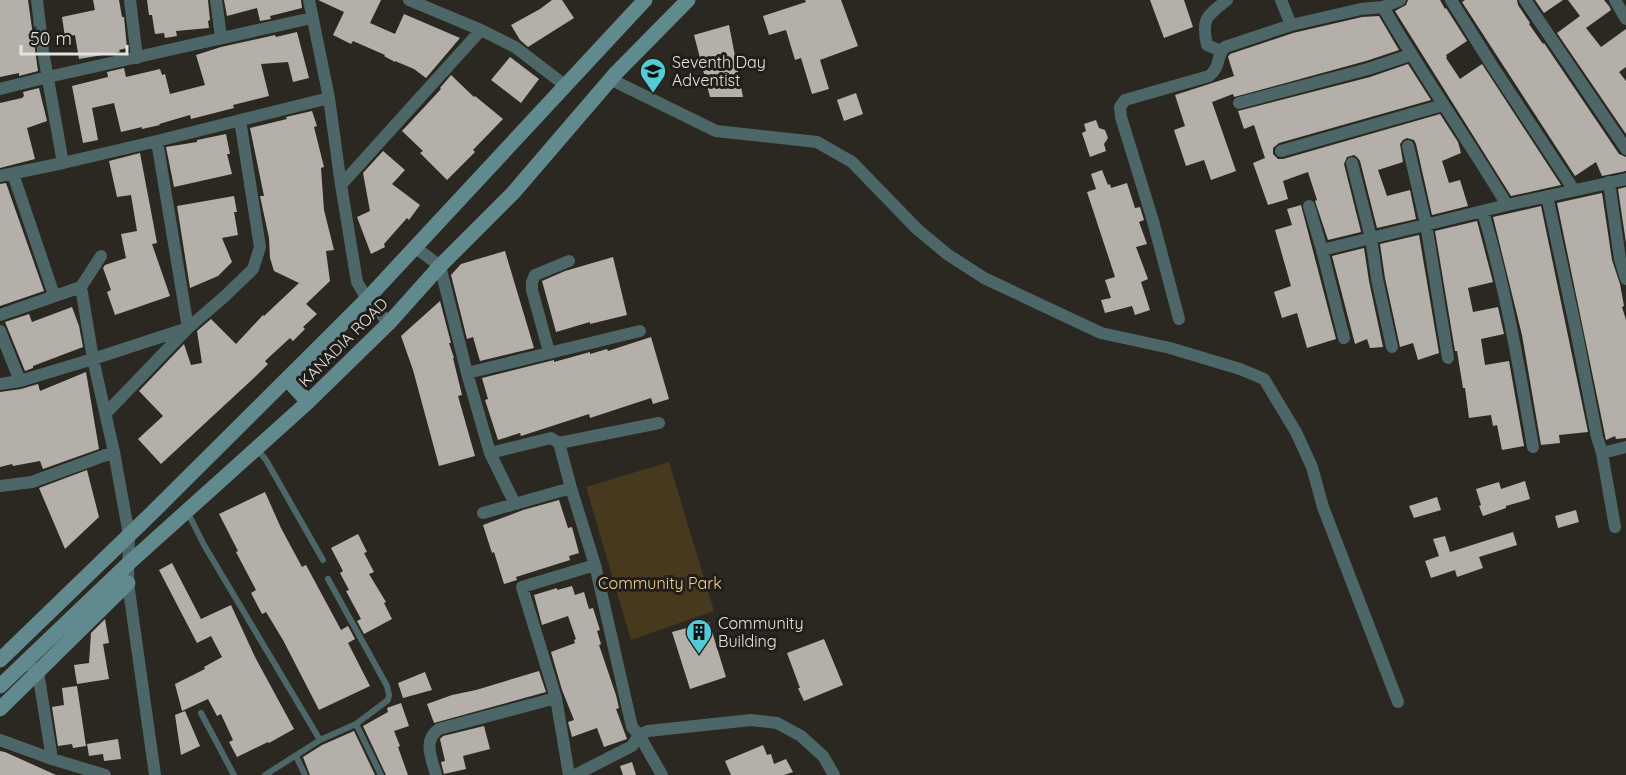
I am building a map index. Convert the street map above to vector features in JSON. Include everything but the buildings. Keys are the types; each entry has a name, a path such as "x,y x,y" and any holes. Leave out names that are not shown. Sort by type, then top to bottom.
{"main road":[{"name":"KANADIA ROAD","path":"0,660 368,299 645,0"},
{"name":"KANADIA ROAD","path":"0,686 129,563 308,402 389,323 440,266 513,193 610,79 688,0"},
{"path":"287,379 308,402"},
{"path":"156,509 174,522"},
{"path":"0,709 128,583"}],"street":[{"path":"37,0 63,163"},
{"path":"130,0 137,58"},
{"path":"216,0 221,38"},
{"path":"309,0 329,98 357,282 389,323"},
{"path":"410,0 515,47 566,86"},
{"path":"1221,51 1207,45 1203,29 1208,15 1227,0"},
{"path":"1281,0 1291,25"},
{"path":"1179,319 1154,221 1121,117 1120,106 1125,100 1209,76 1217,68 1221,51 1225,47 1291,25 1361,9 1383,7 1400,0"},
{"path":"1451,0 1574,190"},
{"path":"1525,0 1626,149"},
{"path":"1615,0 1626,19"},
{"path":"1383,7 1410,55 1507,205"},
{"path":"0,89 48,76 312,18"},
{"path":"341,185 481,30"},
{"path":"1239,103 1368,69 1410,55"},
{"path":"610,79 716,131 817,142 852,162 917,229 947,254 984,278 1101,333 1170,348 1240,369 1264,379 1296,432 1312,467 1323,507 1398,702"},
{"path":"0,176 157,141 329,98"},
{"path":"1281,151 1443,105"},
{"path":"106,413 188,327 253,269 260,247 240,120"},
{"path":"157,141 188,327"},
{"path":"1408,146 1426,224 1448,358"},
{"path":"1352,164 1371,238 1377,279 1392,347"},
{"path":"13,174 54,295"},
{"path":"1322,250 1626,179"},
{"path":"1609,182 1620,259 1626,279"},
{"path":"1547,196 1602,453 1615,527"},
{"path":"1309,206 1344,338"},
{"path":"1483,212 1497,258 1515,340 1533,447"},
{"path":"416,248 440,266 490,453 515,504"},
{"path":"0,315 81,287 101,256"},
{"path":"549,352 532,290 532,282 535,275 569,261"},
{"path":"81,287 93,359 114,452 129,535 128,583 155,775"},
{"path":"0,384 20,381 93,359 188,327"},
{"path":"467,373 640,330"},
{"path":"0,331 20,381"},
{"path":"559,443 659,423"},
{"path":"490,453 551,438 559,443 595,565 632,727 662,775"},
{"path":"1602,453 1626,447"},
{"path":"0,486 32,482 114,452"},
{"path":"483,513 571,488"},
{"path":"569,775 556,698 522,587 595,565"},
{"path":"25,661 38,672 52,759"},
{"path":"436,775 428,744 432,733 439,729 556,698"},
{"path":"575,775 632,746 639,735 648,731 751,720 777,723 801,736 823,756 834,775"},
{"path":"0,740 105,775"}],"lane":[{"path":"256,447 266,460 323,560"},
{"path":"187,510 204,545 320,740"},
{"path":"265,775 320,740 356,724 388,700 387,686 328,579"},
{"path":"201,713 234,775"},
{"path":"356,724 381,775"},
{"path":"296,756 305,775"}],"green space":[{"name":"Community Park","path":"669,462 714,611 631,640 586,487"}],"place":[{"name":"Seventh Day Adventist","path":"653,94"},
{"name":"Community Building","path":"699,655"}]}
